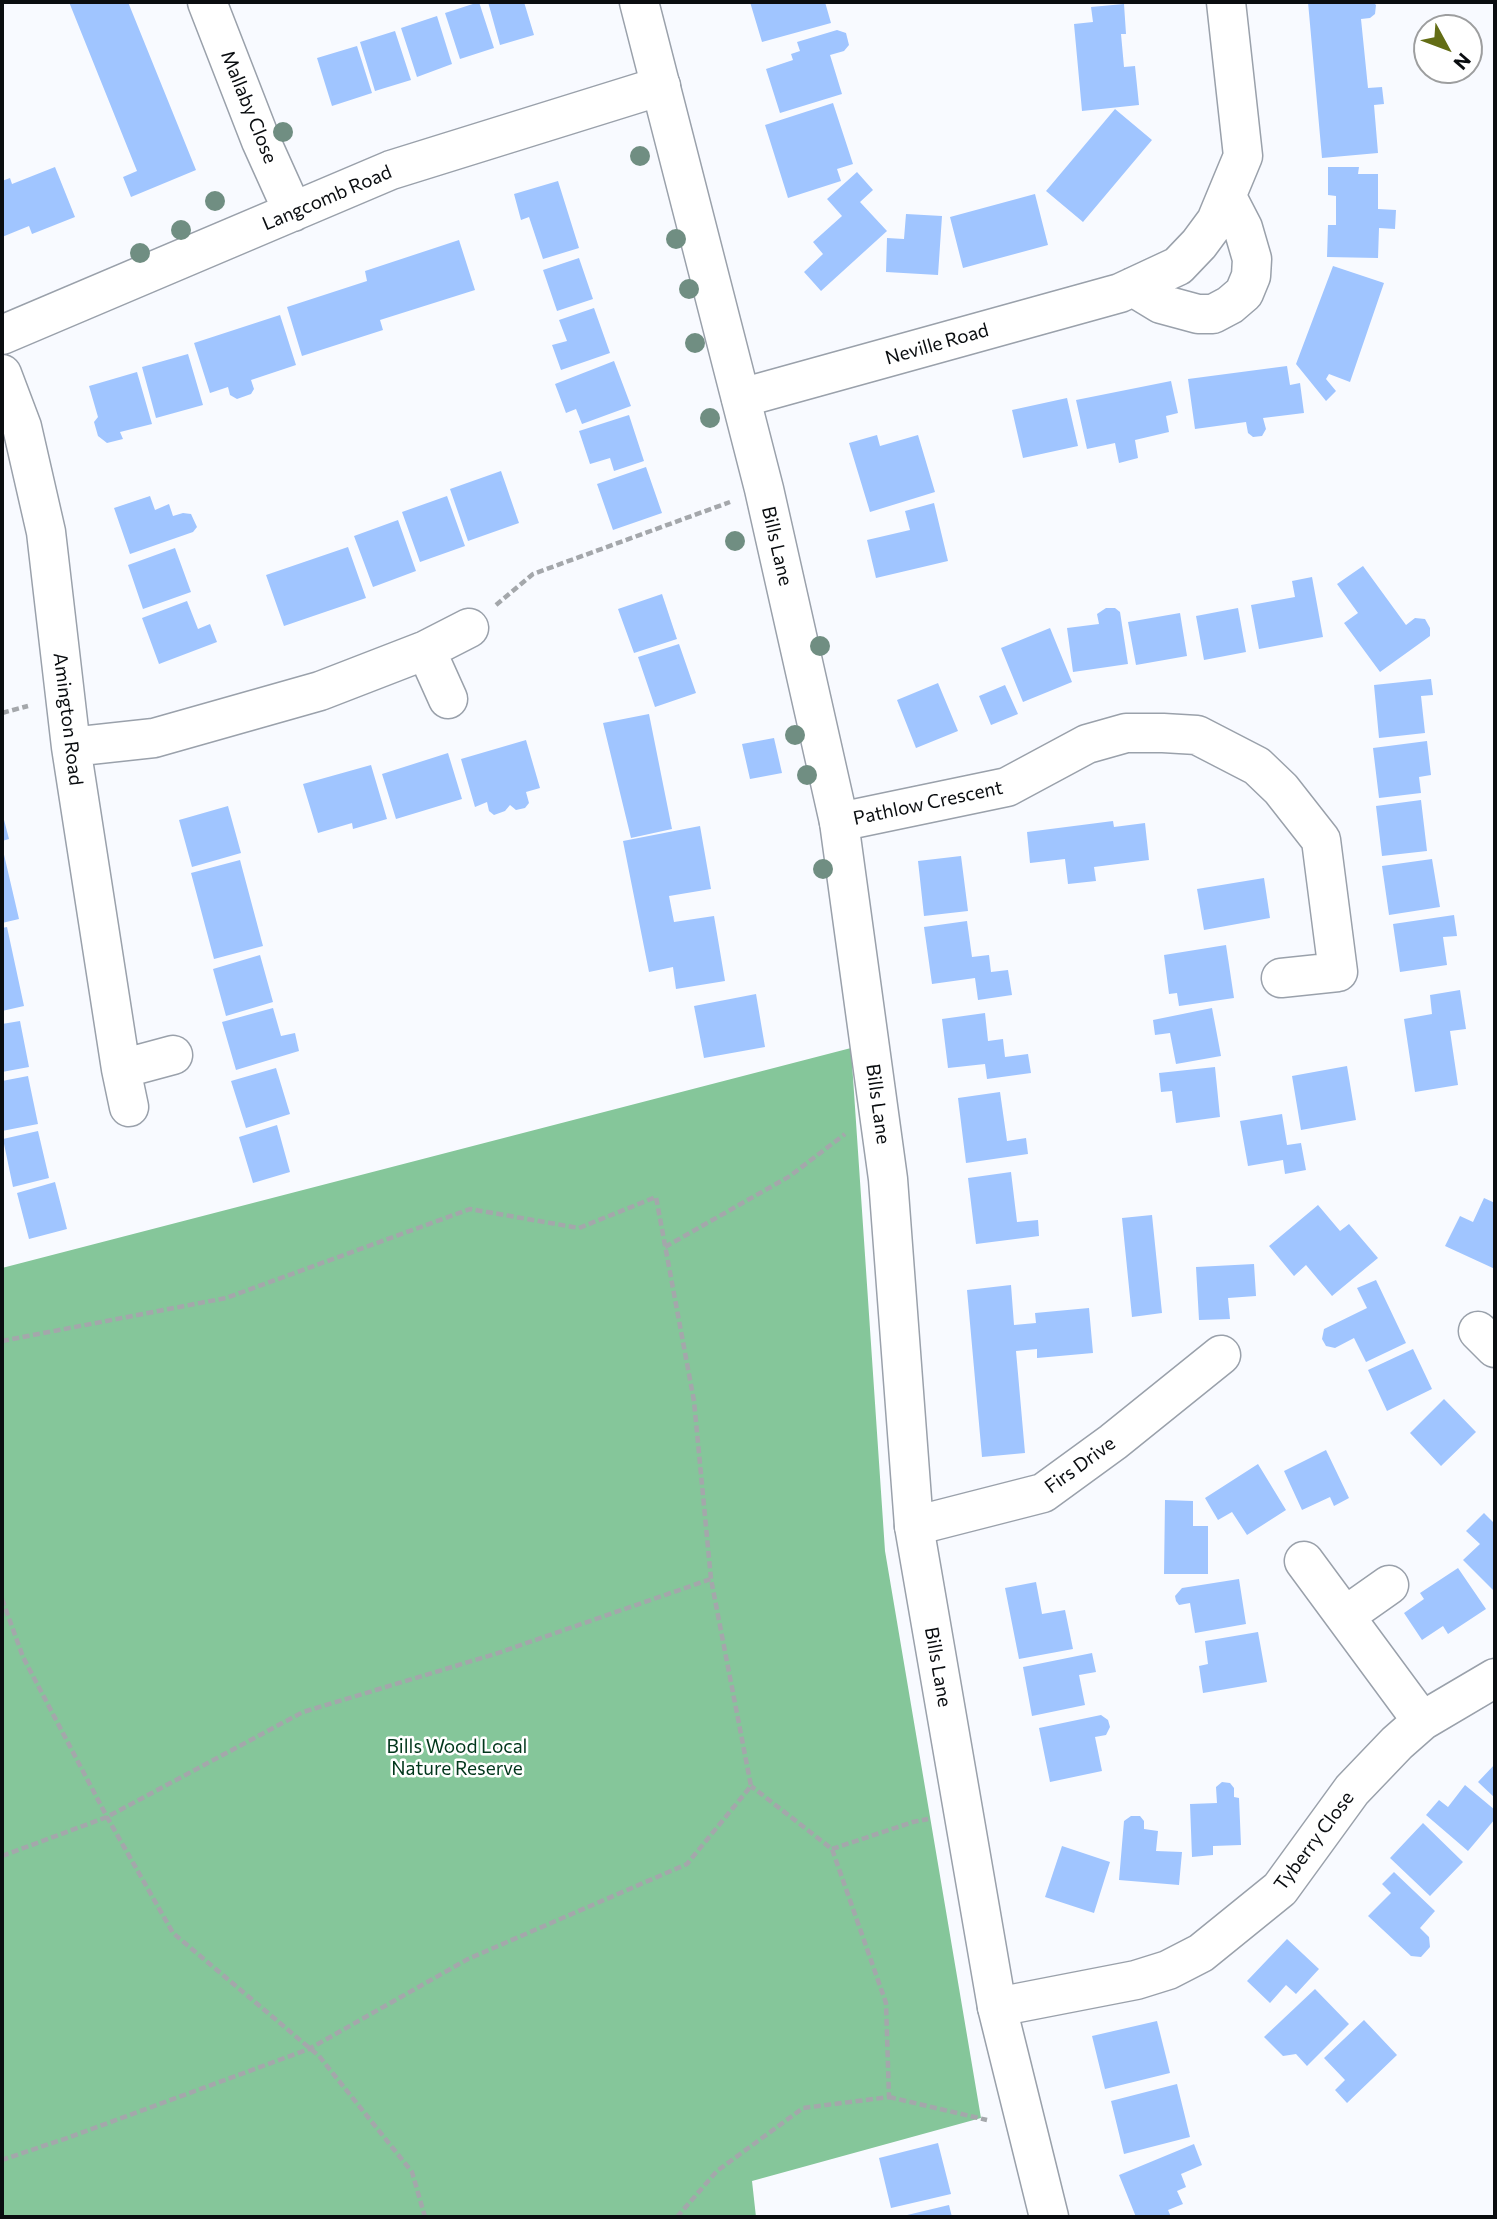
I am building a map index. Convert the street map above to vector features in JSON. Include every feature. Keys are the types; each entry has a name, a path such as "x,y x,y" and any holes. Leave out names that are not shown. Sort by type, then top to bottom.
{"street":[{"name":"Mallaby Close","path":"207,2 261,141 293,212"},
{"name":"Bills Lane","path":"639,2 764,489 839,822 888,1179 914,1526 998,2007 1049,2217"},
{"name":"Neville Road","path":"741,398 1120,293 1178,266 1216,221 1243,156 1226,2"},
{"name":"Langcomb Road","path":"2,335 391,170 661,86"},
{"path":"1133,287 1161,304 1198,314 1213,314 1244,293 1251,275 1252,260 1244,228 1227,197"},
{"name":"Amington Road","path":"2,374 22,427 46,532 71,747 129,1107"},
{"path":"71,747 154,738 320,691 426,650 469,628"},
{"path":"426,650 448,699"},
{"name":"Pathlow Crescent","path":"839,822 1007,787 1087,744 1126,733 1197,735 1257,766 1281,789 1321,840 1338,972 1281,978"},
{"path":"121,1069 173,1055"},
{"name":"Firs Drive","path":"914,1526 1043,1493 1113,1442 1221,1355"},
{"path":"1304,1561 1422,1721"},
{"path":"1345,1616 1389,1585"},
{"name":"Tyberry Close","path":"998,2007 1136,1980 1168,1970 1201,1953 1280,1889 1352,1790 1422,1721 1495,1678"}],"path":[{"path":"469,628 533,574 764,489"},
{"path":"666,1247 790,1176 878,1108"},
{"path":"2,1341 226,1298 470,1209 579,1228 656,1197 694,1401 711,1578 751,1786 832,1849 887,2003 889,2097"},
{"path":"2,1856 107,1817 303,1712 495,1654 711,1578"},
{"path":"2,1599 23,1657 107,1817 173,1933 319,2056 412,2172 425,2217"},
{"path":"2,2160 309,2049 468,1959 687,1864 751,1786"},
{"path":"832,1849 913,1822 964,1813"},
{"path":"677,2217 717,2171 803,2108 889,2097 981,2118 1029,2136"}],"green space":[{"name":"Bills Wood Local Nature Reserve","path":"851,1048 885,1551 981,2118 752,2181 756,2217 2,2217 2,1268"}],"building":[{"path":"69,2 128,2 196,170 131,197 123,177 137,171"},
{"path":"479,2 494,48 460,59 445,13"},
{"path":"488,2 524,2 534,35 500,45"},
{"path":"750,2 825,2 831,23 762,42"},
{"path":"1308,2 1373,2 1376,5 1375,14 1361,19 1368,88 1382,87 1384,104 1374,105 1378,153 1322,158"},
{"path":"1124,4 1126,34 1121,34 1124,67 1135,66 1139,105 1082,111 1074,24 1093,22 1091,7"},
{"path":"437,16 452,64 417,77 401,28"},
{"path":"837,30 846,33 849,45 844,51 830,55 842,94 780,113 766,69 793,60 791,54 800,51 797,42"},
{"path":"395,31 411,80 375,91 360,42"},
{"path":"357,46 372,93 332,106 317,58"},
{"path":"833,103 853,164 837,169 841,181 788,198 765,125"},
{"path":"1115,109 1152,140 1083,222 1046,191"},
{"path":"55,167 75,217 32,234 29,226 2,237 2,181 10,178 12,184"},
{"path":"1328,167 1359,167 1358,174 1378,174 1378,209 1396,210 1395,229 1379,228 1378,258 1327,257 1328,225 1336,225 1336,196 1328,195"},
{"path":"857,172 873,190 860,202 887,231 821,291 804,272 823,254 813,242 842,216 827,199"},
{"path":"558,181 579,248 543,259 529,217 521,220 514,194"},
{"path":"1035,194 1048,245 963,268 950,217"},
{"path":"906,214 942,216 938,275 886,272 887,238 904,239"},
{"path":"459,240 475,290 380,320 383,330 302,356 287,307 367,281 365,271"},
{"path":"579,258 593,299 557,311 543,270"},
{"path":"1333,266 1384,283 1350,382 1329,374 1326,379 1336,391 1326,401 1296,364"},
{"path":"594,308 610,353 561,370 552,345 567,341 559,320"},
{"path":"280,315 296,365 251,380 254,389 251,394 237,399 230,395 228,387 210,393 194,343"},
{"path":"188,354 203,405 156,418 142,367"},
{"path":"614,361 631,406 582,424 576,409 566,413 555,384"},
{"path":"1287,366 1290,385 1300,383 1304,413 1263,418 1266,429 1262,436 1253,437 1248,433 1246,422 1195,429 1188,379"},
{"path":"137,372 152,424 120,432 123,439 107,443 98,436 94,422 98,417 89,386"},
{"path":"1171,381 1178,413 1166,416 1169,432 1135,440 1138,458 1119,463 1115,443 1087,449 1076,400"},
{"path":"1067,398 1078,446 1023,458 1012,410"},
{"path":"629,415 644,461 614,471 610,458 590,464 579,431"},
{"path":"877,435 880,446 918,435 935,492 870,512 849,443"},
{"path":"646,467 662,513 613,530 597,484"},
{"path":"501,471 519,523 468,541 450,489"},
{"path":"150,496 155,510 169,504 173,516 191,514 197,527 193,532 130,554 114,508"},
{"path":"447,496 465,546 420,562 402,512"},
{"path":"934,503 948,561 876,578 867,540 910,530 905,511"},
{"path":"398,520 416,571 373,587 354,536"},
{"path":"348,547 366,598 284,626 266,575"},
{"path":"175,548 191,592 143,609 128,565"},
{"path":"1363,566 1406,625 1415,618 1425,619 1430,628 1430,636 1380,672 1344,623 1358,613 1337,584"},
{"path":"1312,577 1323,637 1259,649 1251,605 1295,597 1292,581"},
{"path":"662,594 677,639 634,653 618,609"},
{"path":"187,601 198,629 210,624 217,642 159,664 142,618"},
{"path":"1106,608 1115,608 1120,612 1128,664 1073,672 1067,628 1099,624 1097,614"},
{"path":"1238,608 1246,652 1204,660 1196,616"},
{"path":"1180,613 1187,656 1136,665 1128,622"},
{"path":"1050,628 1072,682 1023,702 1001,648"},
{"path":"679,644 696,693 655,707 638,657"},
{"path":"1431,679 1433,695 1421,696 1425,733 1379,738 1374,685"},
{"path":"938,683 958,731 916,748 897,700"},
{"path":"1005,685 1018,714 991,725 979,696"},
{"path":"649,714 672,829 631,838 603,723"},
{"path":"774,738 782,773 750,779 742,744"},
{"path":"526,740 540,788 526,792 529,803 525,808 516,810 510,805 505,811 494,815 489,811 487,802 475,807 461,759"},
{"path":"1427,741 1431,775 1419,777 1421,793 1379,798 1373,748"},
{"path":"448,753 462,799 396,819 382,774"},
{"path":"371,765 387,819 353,829 352,823 318,833 303,784"},
{"path":"1421,800 1427,851 1382,856 1376,806"},
{"path":"228,806 241,853 192,867 179,820"},
{"path":"2,812 9,839 2,841"},
{"path":"1113,821 1114,827 1145,823 1149,860 1094,867 1096,881 1068,884 1065,859 1030,863 1027,832"},
{"path":"700,826 711,889 669,896 674,922 714,916 725,981 676,989 673,967 649,972 623,841"},
{"path":"2,846 19,919 2,923"},
{"path":"961,856 968,911 924,916 918,861"},
{"path":"1432,859 1440,907 1389,915 1382,866"},
{"path":"240,860 263,946 214,959 191,873"},
{"path":"1264,878 1270,918 1204,930 1197,889"},
{"path":"1454,915 1457,936 1443,937 1447,965 1400,972 1393,924"},
{"path":"967,921 972,957 989,955 991,972 1008,970 1012,995 978,1000 975,978 932,984 924,927"},
{"path":"7,927 24,1006 2,1011 2,928"},
{"path":"1226,945 1234,998 1179,1006 1177,993 1169,994 1164,955"},
{"path":"260,955 273,1002 226,1016 213,969"},
{"path":"1460,990 1466,1029 1450,1031 1458,1085 1415,1092 1404,1019 1432,1014 1430,995"},
{"path":"756,994 765,1047 704,1058 694,1006"},
{"path":"273,1008 281,1036 295,1033 299,1051 236,1070 222,1022"},
{"path":"1212,1008 1221,1056 1176,1064 1170,1033 1155,1035 1153,1020"},
{"path":"985,1013 988,1041 1003,1039 1005,1057 1028,1054 1031,1073 987,1079 985,1064 948,1068 942,1019"},
{"path":"20,1021 29,1067 2,1072 2,1024"},
{"path":"1347,1066 1356,1120 1301,1130 1292,1076"},
{"path":"1215,1067 1220,1117 1176,1123 1172,1091 1161,1092 1159,1073"},
{"path":"276,1068 290,1114 246,1128 231,1081"},
{"path":"28,1076 38,1124 2,1131 2,1081"},
{"path":"1000,1092 1007,1141 1026,1138 1028,1154 966,1163 958,1098"},
{"path":"1282,1114 1287,1145 1301,1143 1306,1170 1285,1174 1283,1160 1248,1166 1240,1121"},
{"path":"277,1125 290,1172 253,1183 239,1137"},
{"path":"38,1131 49,1178 13,1187 3,1139"},
{"path":"1011,1172 1017,1222 1038,1220 1039,1236 976,1244 968,1178"},
{"path":"55,1182 67,1229 29,1239 17,1193"},
{"path":"1484,1198 1495,1203 1495,1269 1445,1246 1460,1216 1473,1222"},
{"path":"1318,1205 1340,1231 1349,1224 1378,1258 1332,1296 1306,1265 1294,1276 1269,1246"},
{"path":"1152,1215 1162,1313 1132,1317 1122,1218"},
{"path":"1254,1264 1256,1296 1228,1298 1230,1319 1199,1320 1196,1267"},
{"path":"1376,1280 1406,1343 1366,1362 1354,1338 1335,1348 1326,1346 1322,1339 1324,1329 1367,1308 1357,1288"},
{"path":"1011,1285 1014,1325 1036,1323 1035,1313 1089,1308 1093,1353 1037,1358 1037,1349 1016,1351 1025,1453 982,1457 967,1290"},
{"path":"1413,1349 1432,1389 1387,1411 1368,1370"},
{"path":"1444,1399 1476,1432 1441,1466 1410,1433"},
{"path":"1326,1450 1349,1498 1334,1506 1330,1497 1302,1510 1284,1471"},
{"path":"1258,1464 1286,1510 1247,1535 1232,1512 1218,1520 1205,1498"},
{"path":"1165,1500 1193,1501 1193,1526 1208,1526 1208,1574 1164,1574"},
{"path":"1484,1513 1495,1524 1493,1590 1463,1560 1480,1544 1466,1531"},
{"path":"1458,1568 1486,1609 1448,1634 1443,1626 1422,1640 1404,1613 1424,1599 1420,1593"},
{"path":"1239,1579 1246,1624 1195,1633 1190,1603 1179,1605 1175,1596 1182,1588"},
{"path":"1036,1582 1042,1614 1065,1610 1073,1649 1019,1659 1005,1588"},
{"path":"1258,1632 1267,1682 1203,1693 1199,1666 1208,1664 1205,1641"},
{"path":"1092,1653 1096,1672 1079,1675 1085,1705 1032,1716 1023,1667"},
{"path":"1101,1715 1108,1720 1110,1727 1106,1735 1095,1737 1102,1771 1050,1782 1039,1728"},
{"path":"1495,1764 1495,1798 1478,1782"},
{"path":"1222,1782 1230,1783 1234,1788 1234,1797 1239,1798 1241,1845 1213,1846 1213,1855 1192,1857 1190,1804 1217,1803 1216,1787"},
{"path":"1465,1785 1495,1810 1495,1819 1468,1851 1426,1815 1439,1800 1448,1807"},
{"path":"1131,1816 1140,1816 1144,1821 1144,1829 1158,1831 1156,1851 1182,1852 1179,1885 1119,1880 1124,1821"},
{"path":"1423,1823 1463,1862 1430,1896 1390,1858"},
{"path":"1062,1846 1110,1862 1094,1913 1045,1897"},
{"path":"1394,1872 1435,1911 1420,1928 1429,1937 1430,1947 1421,1957 1411,1956 1368,1916 1391,1893 1382,1884"},
{"path":"1287,1939 1319,1969 1296,1994 1286,1985 1270,2003 1247,1981"},
{"path":"1315,1989 1349,2024 1307,2066 1296,2054 1283,2056 1264,2037"},
{"path":"1364,2020 1397,2055 1347,2103 1335,2090 1345,2080 1324,2058"},
{"path":"1157,2021 1170,2073 1105,2089 1092,2036"},
{"path":"1177,2084 1190,2137 1124,2154 1111,2101"},
{"path":"938,2143 951,2194 891,2208 879,2158"},
{"path":"1194,2144 1202,2165 1181,2174 1186,2187 1177,2191 1183,2204 1168,2210 1171,2217 1136,2217 1119,2175"},
{"path":"949,2205 952,2217 903,2217 903,2216"}]}
